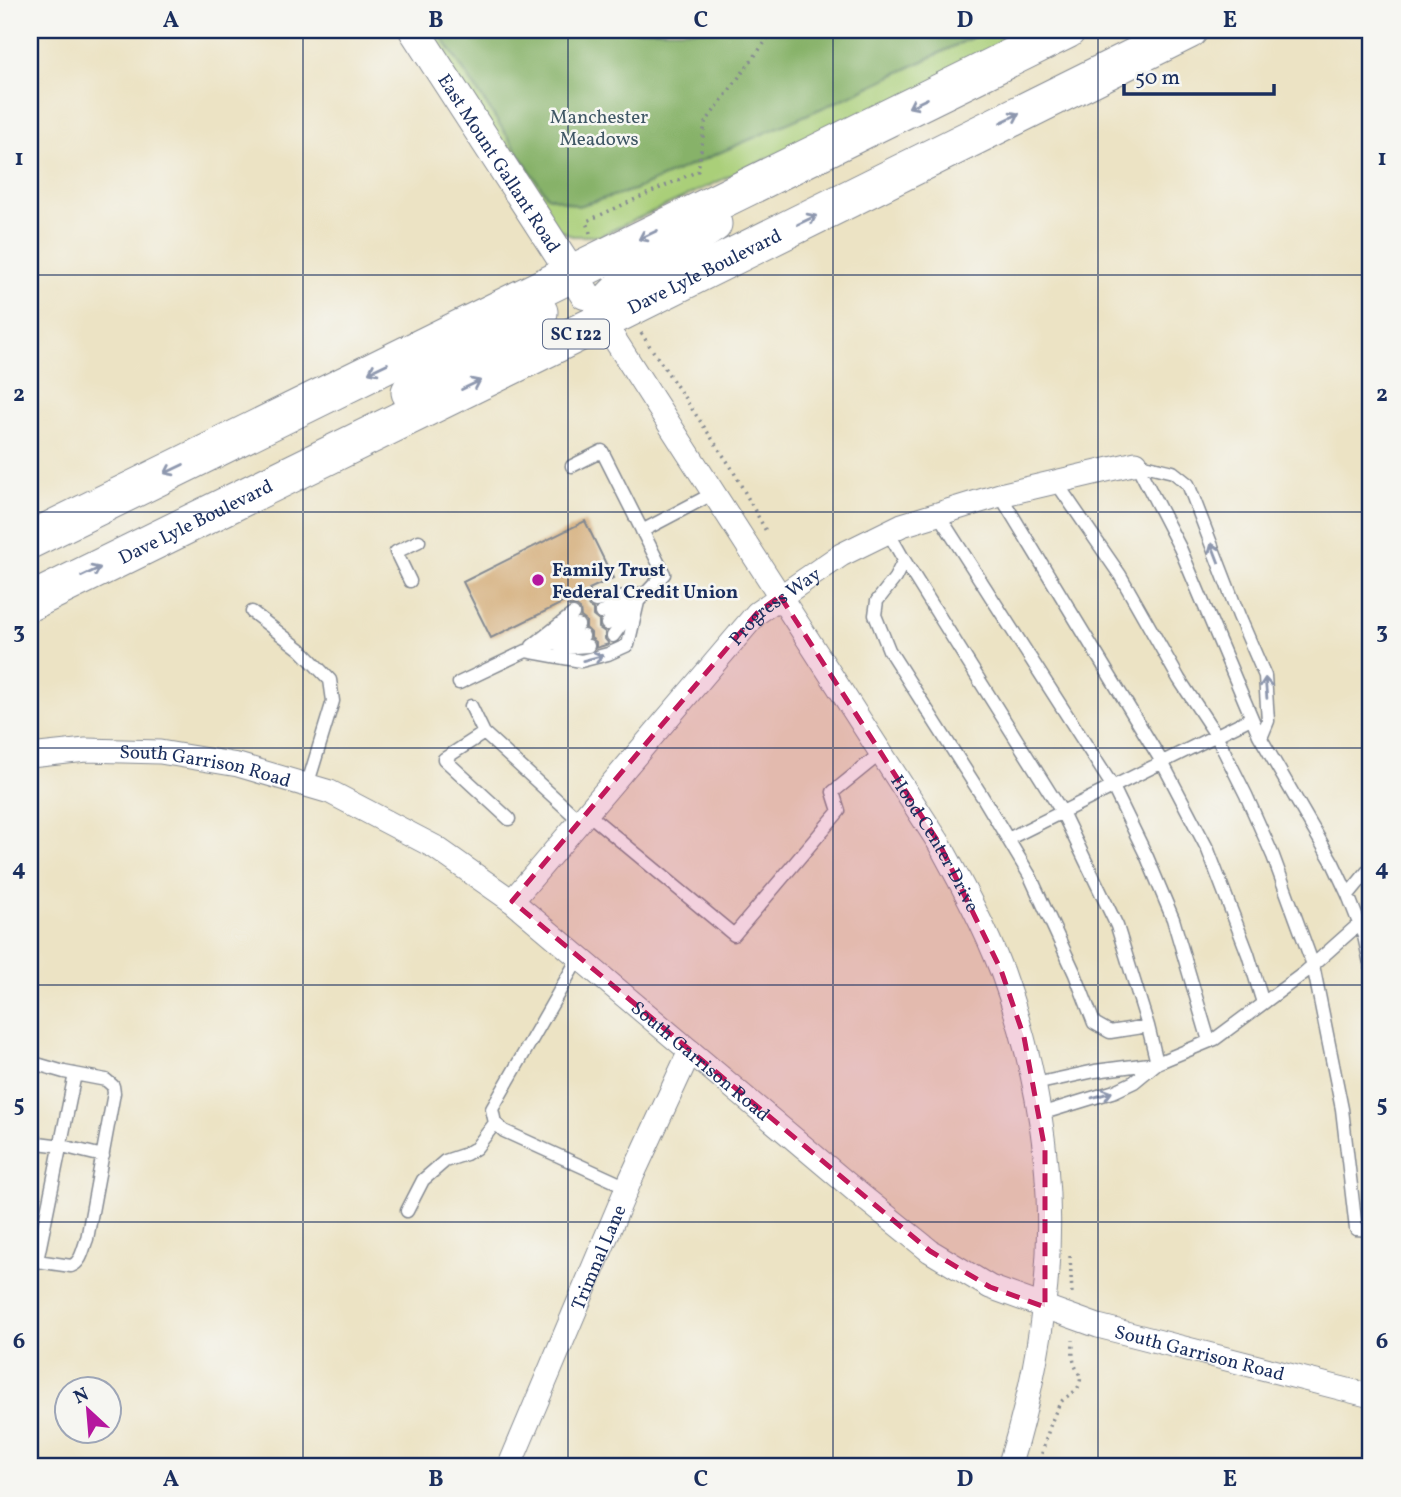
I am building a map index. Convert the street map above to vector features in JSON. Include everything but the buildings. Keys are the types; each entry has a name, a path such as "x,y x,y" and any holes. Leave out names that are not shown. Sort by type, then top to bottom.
{"main road":[{"name":"Dave Lyle Boulevard","path":"30,602 237,500 811,156 1068,30"},
{"name":"Dave Lyle Boulevard","path":"30,540 590,287 1189,30"},
{"path":"237,500 558,300 567,292 571,282 590,287 610,298 636,277 811,156"}],"street":[{"name":"East Mount Gallant Road","path":"414,30 590,287"},
{"name":"Hood Center Drive","path":"590,287 714,493 939,843 973,905 1001,970 1024,1037 1035,1084 1045,1150 1049,1202 1049,1258 1045,1307 1031,1388 1009,1467"},
{"name":"Progress Way","path":"512,901 757,613 780,596 841,555 902,525 999,495 1136,463"},
{"name":"South Garrison Road","path":"30,756 86,750 160,752 238,765 330,792 435,848 512,901 930,1251 990,1287 1098,1326 1371,1396"},
{"name":"Trimnal Lane","path":"509,1467 627,1187 690,1051"}],"lane":[{"path":"572,466 602,451 664,574 630,610 604,619 642,597"},
{"path":"1136,463 1180,548 1251,718 1333,863 1348,895 1360,924 1371,968"},
{"path":"1136,463 1172,472 1188,484 1239,617 1265,676 1268,721 1261,738"},
{"path":"1056,482 1120,575 1179,679 1216,735 1273,856 1313,965 1342,1109 1356,1229 1371,1230"},
{"path":"642,531 714,493"},
{"path":"999,495 1162,762 1208,850 1248,954 1263,1003"},
{"path":"938,514 1113,787 1172,919 1209,1041"},
{"path":"888,532 1062,812 1117,926 1157,1063"},
{"path":"410,581 396,552 419,541"},
{"path":"904,560 895,578 877,601 875,615 889,650 1030,876 1075,974 1094,1023 1110,1032 1148,1026"},
{"path":"526,651 580,661 608,654 628,645 642,597"},
{"path":"252,612 302,650 330,680 332,701 307,786"},
{"path":"459,683 526,651 581,630 526,651"},
{"path":"471,706 484,733 584,817 734,935 839,811 833,792 881,754"},
{"path":"1008,839 1251,718"},
{"path":"484,733 444,759 509,819"},
{"path":"1348,895 1371,867"},
{"path":"1035,1084 1095,1071 1157,1063 1215,1039 1313,965 1360,924"},
{"path":"579,957 492,1109 495,1124 504,1131 627,1187"},
{"path":"30,1080 32,1063 106,1080 113,1086 114,1093 87,1239 80,1259 71,1266 33,1260 62,1146 75,1074"},
{"path":"1040,1114 1115,1091 1134,1082 1157,1063"},
{"path":"407,1212 423,1180 445,1161 476,1148 495,1124"},
{"path":"30,1142 103,1156"}],"path":[{"path":"590,287 595,250 587,220 698,171 705,123 774,30"},
{"path":"1038,1467 1060,1402 1080,1385 1081,1379 1072,1358 1073,1337"}],"highlighted area":[{"path":"780,596 939,843 1001,970 1024,1037 1045,1150 1045,1307 990,1287 930,1251 512,901 757,613"}],"green space":[{"name":"Manchester Meadows","path":"422,30 1047,30 600,236 572,236 545,223"},
{"name":"Manchester Meadows","path":"437,30 988,30 852,95 634,190 578,206 547,196"}],"place":[{"name":"Family Trust Federal Credit Union","path":"538,580"}]}
